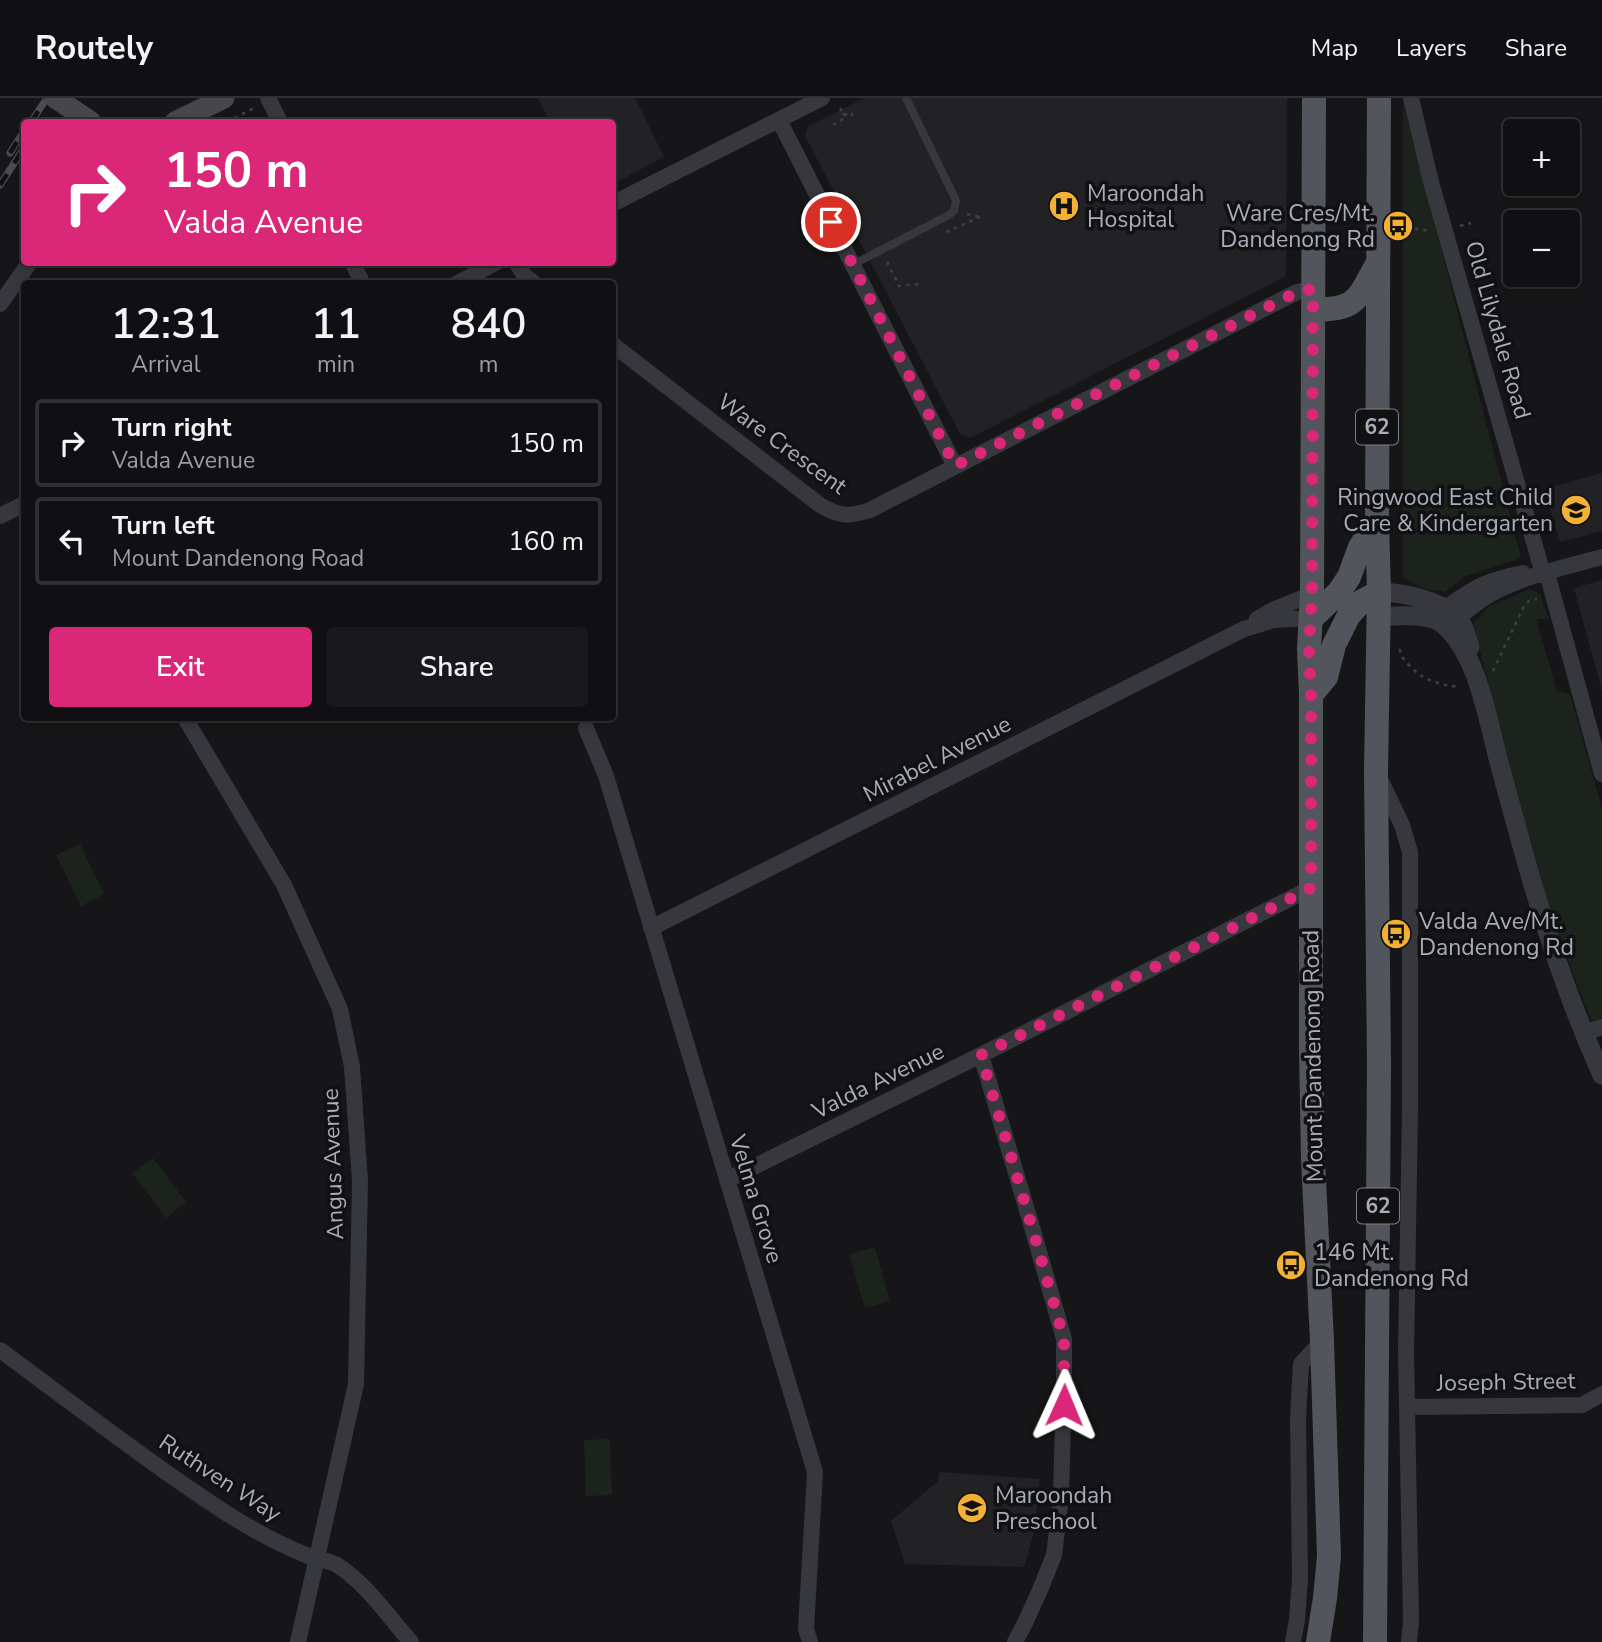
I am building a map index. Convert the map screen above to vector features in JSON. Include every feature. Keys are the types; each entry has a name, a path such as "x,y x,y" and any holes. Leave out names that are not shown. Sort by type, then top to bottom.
{"main road":[{"path":"181,119 224,98"},
{"name":"Mount Dandenong Road","path":"1314,98 1312,606 1309,649 1311,1049 1329,1556 1318,1642"},
{"name":"62","path":"1376,1642 1379,98"},
{"path":"61,102 86,119"},
{"path":"1313,300 1338,309 1350,305 1360,296 1378,262"},
{"path":"1339,592 1349,577 1360,547 1377,522"},
{"path":"1312,606 1339,592 1379,592"},
{"path":"1311,695 1326,677 1334,645 1349,615 1363,601 1379,592"},
{"path":"1312,606 1349,615 1378,617"}],"street":[{"path":"616,202 822,98"},
{"name":"Old Lilydale Road","path":"1411,98 1431,182 1602,774"},
{"path":"268,99 278,119"},
{"path":"779,120 955,466"},
{"path":"0,304 27,266"},
{"path":"463,280 490,266"},
{"path":"518,266 530,280"},
{"name":"Ware Crescent","path":"616,347 820,505 847,516 870,510 1297,292 1313,300"},
{"path":"0,516 21,506"},
{"path":"1378,617 1448,616 1476,587 1489,581 1528,572 1545,573 1602,557"},
{"path":"1379,592 1417,597 1448,616 1470,662 1550,941 1583,1033 1602,1075"},
{"name":"Mirabel Avenue","path":"651,928 1244,629 1312,606"},
{"name":"Mirabel Avenue","path":"1244,629 1273,610 1312,606"},
{"name":"Angus Avenue","path":"188,721 284,885 340,1009 352,1067 360,1181 356,1384 298,1642"},
{"name":"Velma Grove","path":"586,728 606,776 814,1472 806,1629 810,1642"},
{"path":"1376,771 1402,825 1410,852 1406,1352 1411,1620 1409,1642"},
{"name":"Valda Avenue","path":"727,1180 1311,888"},
{"path":"1583,1033 1602,1027"},
{"path":"981,1055 1064,1339 1061,1497 1054,1555 1041,1590 1015,1642"},
{"path":"1293,1642 1300,1579 1298,1418 1301,1364 1322,1341"},
{"name":"Ruthven Way","path":"0,1350 178,1482 259,1532 309,1556 335,1564 353,1577 411,1642"},
{"name":"Joseph Street","path":"1408,1407 1582,1405 1602,1394"}],"lane":[{"path":"852,265 954,211 956,201 906,98"}],"path":[{"path":"232,119 268,99"},
{"path":"834,125 842,120 844,114 840,107"},
{"path":"946,232 980,217"},
{"path":"888,264 899,286 921,284"}],"shaded area":[{"path":"538,98 635,98 664,157 616,182 616,119 548,119"},
{"name":"Maroondah Hospital","path":"864,98 1287,98 1286,276 970,438 960,434 805,136 807,127"},
{"path":"1403,101 1521,558 1466,576 1445,592 1423,588 1403,577"},
{"name":"Ringwood East Child Care & Kindergarten","path":"1602,473 1602,531 1560,542 1544,489"},
{"path":"1602,580 1602,691 1574,588"},
{"path":"1530,589 1540,594 1549,619 1536,619 1557,691 1570,694 1602,809 1602,1018 1591,1021 1553,920 1473,623 1488,607"},
{"path":"80,844 104,894 81,906 56,855"},
{"path":"153,1158 186,1202 166,1218 132,1173"},
{"path":"875,1247 890,1301 865,1308 849,1254"},
{"path":"610,1439 612,1495 586,1496 584,1440"},
{"name":"Maroondah Preschool","path":"939,1472 1040,1479 1035,1528 1024,1567 905,1564 891,1521 938,1481"}],"railway":[{"path":"33,119 47,98"},
{"path":"10,153 21,136"},
{"path":"0,185 21,153"}],"place":[{"name":"Maroondah Hospital","path":"1064,206"},
{"name":"Ware Cres/Mt. Dandenong Rd","path":"1398,226"},
{"name":"Ringwood East Child Care & Kindergarten","path":"1576,510"},
{"name":"Valda Ave/Mt. Dandenong Rd","path":"1396,934"},
{"name":"146 Mt. Dandenong Rd","path":"1291,1265"},
{"name":"Maroondah Preschool","path":"972,1508"}],"route":[{"path":"831,222 955,466 1297,292 1313,289 1312,618 1309,649 1311,888 981,1055 1064,1339 1064,1405"}]}
